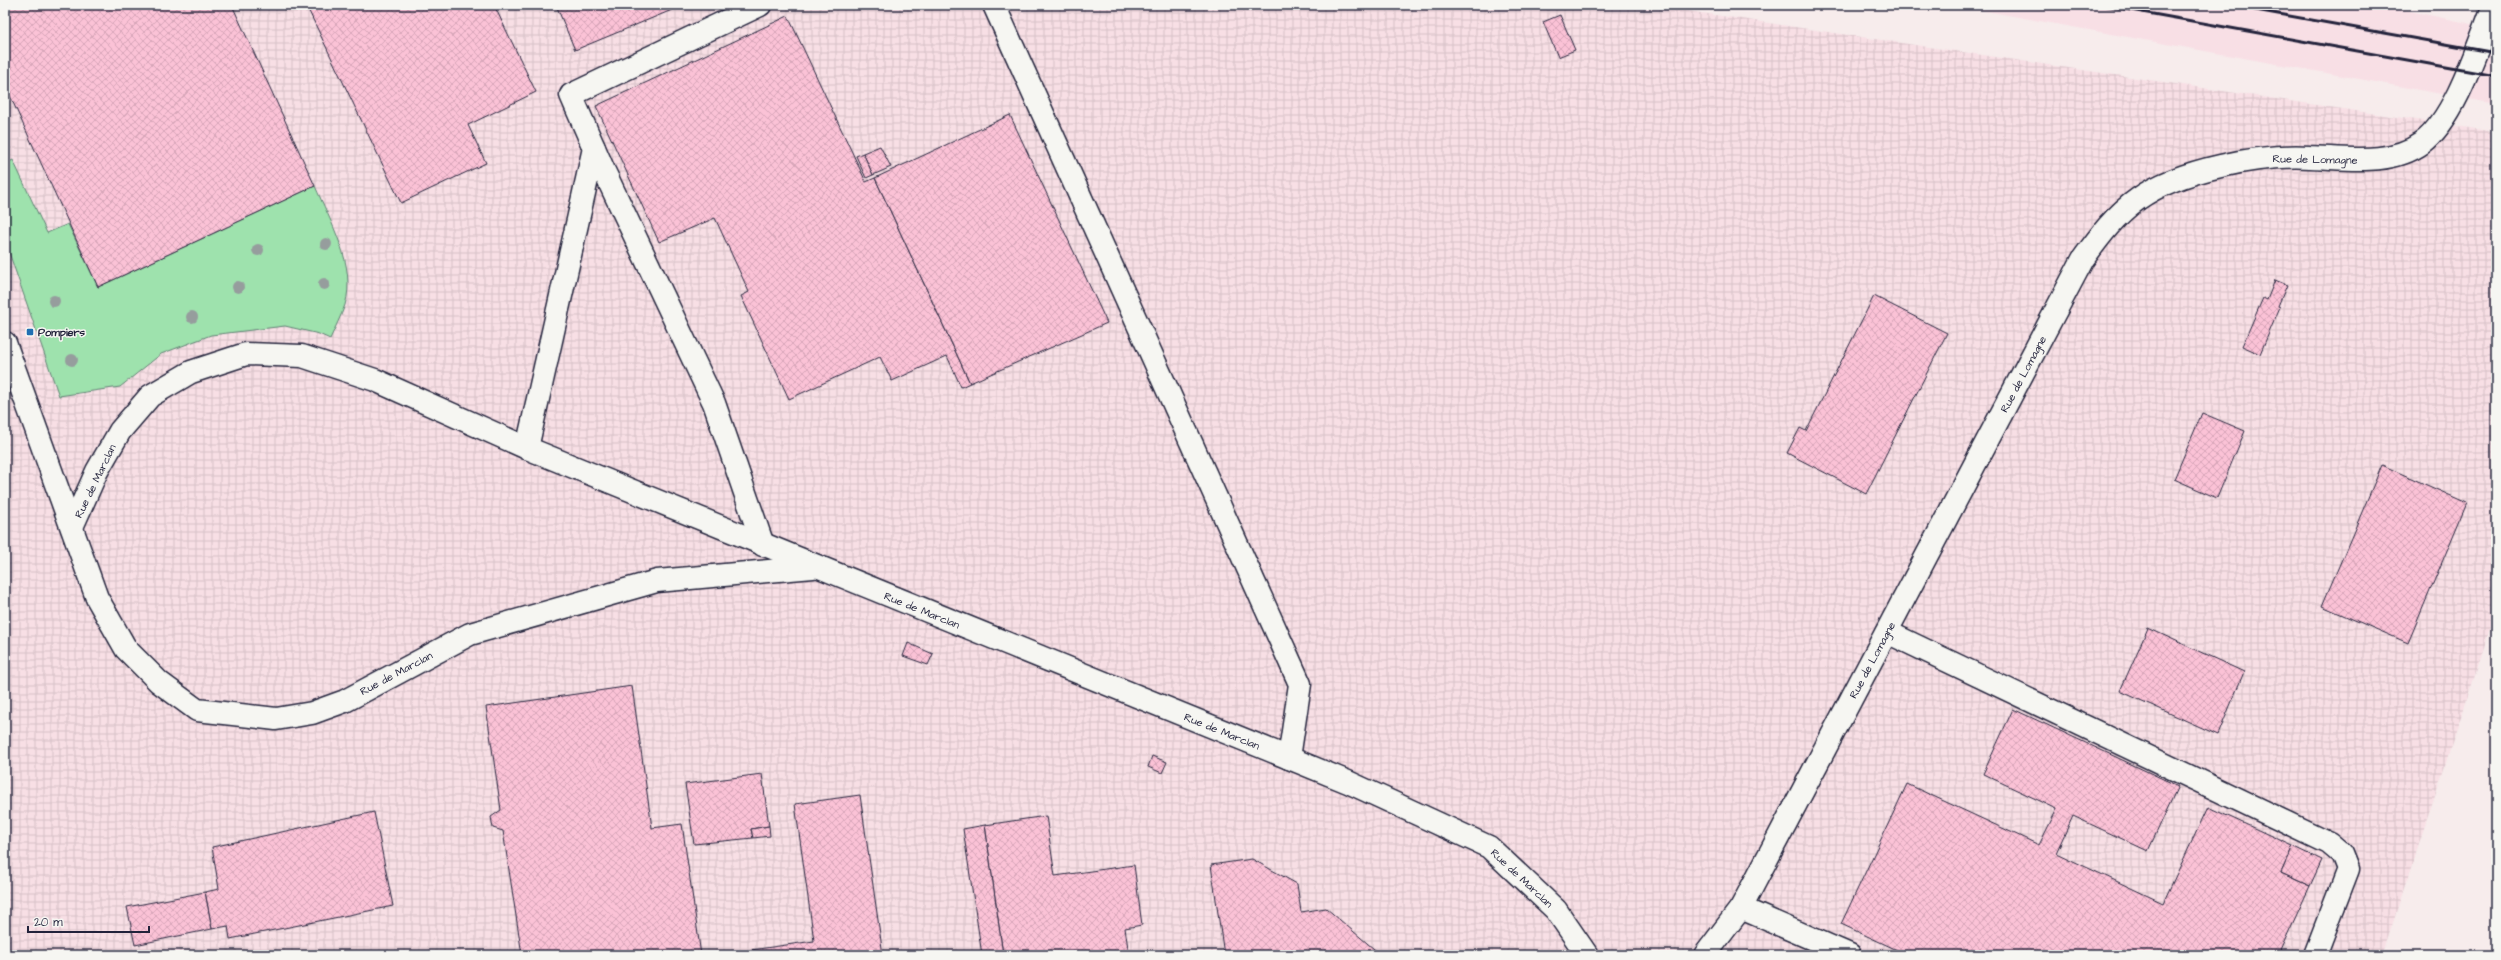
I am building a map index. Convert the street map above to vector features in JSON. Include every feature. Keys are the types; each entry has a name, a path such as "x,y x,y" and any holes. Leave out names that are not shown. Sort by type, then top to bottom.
{"street":[{"path":"760,5 571,95 594,148 714,403 763,545"},
{"path":"994,5 1300,684 1289,758"},
{"name":"Rue de Lomagne","path":"1705,955 1741,908 2083,259 2102,232 2139,198 2172,181 2276,156 2368,159 2389,157 2421,143 2448,114 2494,5"},
{"path":"527,448 594,148"},
{"name":"Rue de Marclan","path":"5,343 97,598 126,649 159,682 197,710 276,719 312,714 345,701 470,634 656,581 816,567"},
{"name":"Rue de Marclan","path":"72,527 97,471 120,431 150,396 191,372 246,354 302,356 376,380 527,448 816,567 1348,782 1489,847 1556,910 1587,955"},
{"path":"1887,632 2329,843 2342,854 2348,869 2315,955"},
{"path":"1741,908 1850,955"}],"shaded area":[{"path":"5,5 1648,5 2496,132 2496,611 2382,955 5,955"},
{"path":"1952,5 2381,5 2496,29 2496,104"}],"green space":[{"path":"13,160 47,233 68,224 98,287 315,186 340,244 345,259 347,275 348,290 345,305 330,339 319,334 285,326 211,335 161,354 120,387 59,396 5,241 5,164"}],"building":[{"path":"5,5 232,5 315,186 98,287 5,85"},
{"path":"306,5 494,5 536,92 468,125 486,163 401,203"},
{"path":"556,5 684,5 575,50"},
{"path":"1560,15 1575,50 1558,57 1543,22"},
{"path":"788,16 866,182 875,178 970,383 961,387 947,356 892,381 880,357 789,399 741,296 749,292 715,218 659,242 596,106"},
{"path":"1010,115 1107,323 970,383 875,178"},
{"path":"880,146 891,167 873,175 863,153"},
{"path":"863,153 873,175 866,178 856,156"},
{"path":"2275,280 2287,285 2278,306 2280,307 2260,354 2242,346 2263,298 2267,300"},
{"path":"1874,296 1947,333 1866,494 1787,453 1800,428 1806,431"},
{"path":"2202,413 2245,431 2217,498 2174,479"},
{"path":"2382,465 2467,503 2408,643 2322,606"},
{"path":"2148,628 2244,672 2218,735 2120,691"},
{"path":"908,643 933,654 928,665 903,656"},
{"path":"632,686 652,828 682,824 701,955 522,955 503,831 493,828 491,817 501,810 486,707"},
{"path":"2013,709 2178,786 2148,851 2073,816 2056,853 2163,903 2208,807 2293,846 2281,873 2310,886 2278,955 1908,955 1841,924 1907,784 2039,845 2057,809 1983,774"},
{"path":"1152,756 1167,762 1162,773 1148,767"},
{"path":"762,774 769,826 751,829 753,838 694,844 685,784"},
{"path":"860,795 883,955 752,955 751,950 814,941 795,804"},
{"path":"374,812 393,906 230,939 228,926 212,929 205,892 219,889 212,847"},
{"path":"1046,816 1055,876 1134,865 1142,925 1125,928 1129,955 1003,955 985,825"},
{"path":"985,825 1003,955 982,955 963,829"},
{"path":"769,826 770,836 753,838 751,829"},
{"path":"2293,846 2322,860 2310,886 2281,873"},
{"path":"1252,859 1297,884 1301,912 1326,908 1381,955 1224,955 1211,865"},
{"path":"205,892 212,929 135,945 127,907"}],"railway":[{"path":"2103,5 2496,76"},
{"path":"2228,5 2496,53"}],"place":[{"name":"Pompiers","path":"30,332"}]}
